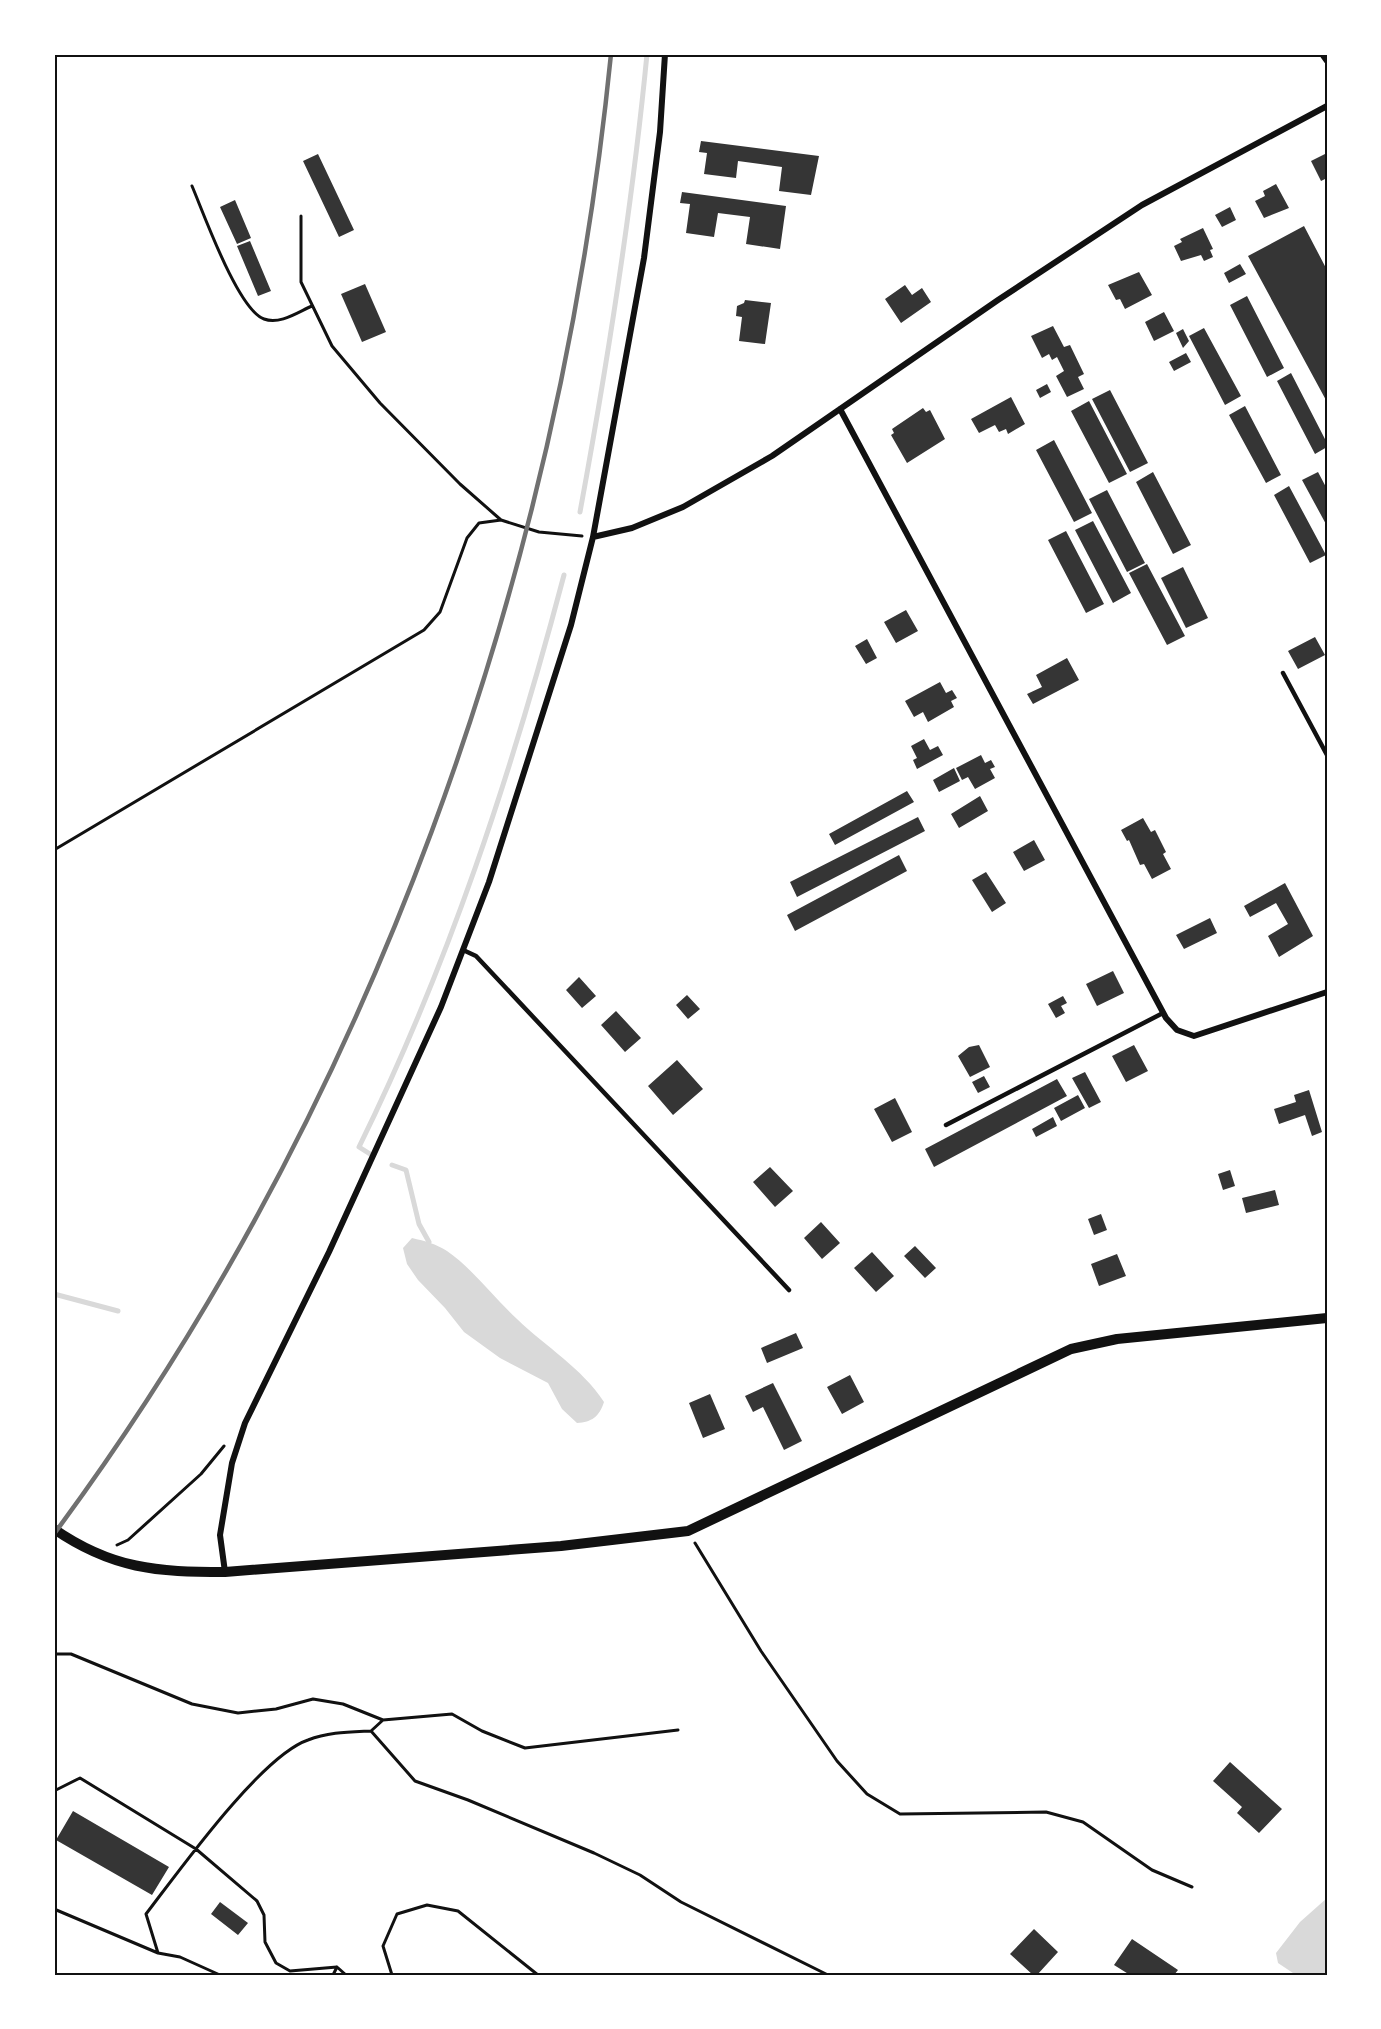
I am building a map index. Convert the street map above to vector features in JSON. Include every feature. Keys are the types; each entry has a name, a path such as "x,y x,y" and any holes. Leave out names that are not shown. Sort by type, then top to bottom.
{"street":[{"path":"225,1572 220,1535 232,1463 245,1422 334,1242 441,1006 489,882 571,626 593,537 644,258 660,132 665,54"},
{"path":"1322,54 1327,61"},
{"path":"593,537 632,528 684,507 772,456 1142,205 1327,106"},
{"path":"840,409 1163,1013 1177,1029 1194,1036 1327,992"},
{"path":"54,1529 97,1555 147,1570 225,1572 561,1546 688,1531 1071,1349 1117,1339 1327,1318"}],"lane":[{"path":"1283,673 1327,755"},
{"path":"463,950 477,956 789,1290"},
{"path":"946,1125 1163,1013"}],"path":[{"path":"192,186 223,261 249,311 265,320 285,319 312,306"},
{"path":"301,216 301,282 332,346 380,403 460,484 501,520 539,532 593,537"},
{"path":"54,850 424,630 440,612 467,538 479,523 501,520"},
{"path":"97,1555 128,1540 201,1474 245,1422"},
{"path":"688,1531 761,1652 837,1761 867,1794 900,1814 1046,1812 1083,1822 1152,1870 1192,1887"},
{"path":"54,1654 71,1654 192,1704 216,1710 238,1713 276,1709 314,1699 343,1704 383,1720 452,1714 482,1731 525,1748 678,1730"},
{"path":"158,1953 146,1914 196,1850 274,1759 306,1740 336,1732 371,1731 383,1720"},
{"path":"371,1731 415,1781 468,1800 594,1853 640,1875 681,1902 828,1975"},
{"path":"54,1791 80,1778 196,1850 257,1901 264,1915 265,1942 276,1963 290,1971 337,1967 346,1975"},
{"path":"392,1975 383,1946 397,1914 427,1905 458,1911 538,1975"},
{"path":"54,1909 158,1953 180,1957 220,1975"},
{"path":"333,1975 337,1967"}],"shaded area":[{"path":"412,1238 439,1246 457,1258 517,1319 574,1368 604,1402 597,1415 591,1420 577,1423 562,1409 548,1383 500,1358 464,1332 418,1280 407,1264 403,1248"},
{"path":"1327,1898 1327,1974 1296,1975 1278,1963 1276,1953 1300,1922"}],"building":[{"path":"701,141 819,156 811,195 779,191 782,167 738,161 736,178 704,174 707,153 699,152"},
{"path":"1327,153 1327,178 1321,181 1311,161"},
{"path":"318,154 354,230 339,237 303,161"},
{"path":"1276,184 1289,208 1264,218 1255,201 1265,196 1263,191"},
{"path":"682,192 786,206 780,249 746,244 750,217 718,213 714,237 686,233 690,204 680,203"},
{"path":"235,200 251,238 237,244 220,207"},
{"path":"1230,207 1236,220 1222,227 1215,215"},
{"path":"1304,226 1327,270 1327,402 1248,256"},
{"path":"1203,228 1213,249 1210,250 1213,257 1204,261 1201,255 1181,261 1174,246 1182,242 1180,239"},
{"path":"250,241 271,291 258,296 237,246"},
{"path":"1240,264 1246,274 1229,283 1224,273"},
{"path":"1139,272 1152,295 1125,309 1120,299 1116,300 1108,285"},
{"path":"365,284 386,332 362,342 341,294"},
{"path":"905,285 912,295 922,288 931,302 901,323 885,299"},
{"path":"1247,296 1284,368 1267,377 1230,305"},
{"path":"745,300 771,303 765,344 739,341 742,317 736,316 737,306"},
{"path":"1164,312 1174,331 1154,341 1145,322"},
{"path":"1053,326 1064,347 1070,345 1084,374 1078,377 1084,389 1067,397 1056,376 1064,371 1057,357 1052,360 1049,354 1042,358 1031,336"},
{"path":"1204,328 1241,396 1225,405 1189,336"},
{"path":"1183,329 1189,341 1183,348 1176,333"},
{"path":"1186,353 1191,362 1174,371 1169,362"},
{"path":"1291,373 1327,443 1327,447 1315,454 1277,381"},
{"path":"1047,384 1051,392 1040,398 1036,390"},
{"path":"1110,390 1148,463 1130,472 1092,399"},
{"path":"1011,397 1025,424 1008,434 1006,429 999,432 995,425 979,433 971,419"},
{"path":"1089,401 1127,474 1109,483 1071,411"},
{"path":"1245,406 1281,475 1266,483 1229,415"},
{"path":"923,408 926,412 930,410 945,439 907,463 891,435 894,433 892,429"},
{"path":"1054,440 1092,513 1074,522 1036,450"},
{"path":"1153,472 1191,545 1173,554 1136,482"},
{"path":"1318,472 1327,489 1327,526 1302,480"},
{"path":"1289,486 1326,555 1310,563 1274,495"},
{"path":"1107,490 1145,563 1127,572 1089,499"},
{"path":"1093,521 1131,593 1113,603 1075,530"},
{"path":"1066,531 1104,604 1086,613 1048,540"},
{"path":"1147,564 1185,636 1167,645 1129,573"},
{"path":"1183,567 1208,618 1186,628 1161,578"},
{"path":"906,610 918,631 896,643 884,622"},
{"path":"1315,637 1325,655 1298,669 1288,651"},
{"path":"867,639 877,658 866,664 855,646"},
{"path":"1067,658 1079,680 1033,704 1027,694 1042,687 1036,675"},
{"path":"940,682 946,693 952,690 957,698 951,701 954,707 928,722 923,712 914,717 905,701"},
{"path":"924,739 930,750 938,746 943,755 917,769 913,760 917,758 911,746"},
{"path":"981,755 985,763 991,760 995,767 990,769 995,778 975,789 968,777 962,780 956,768"},
{"path":"954,768 960,781 939,792 933,780"},
{"path":"907,791 914,802 835,845 829,834"},
{"path":"980,796 988,811 959,828 951,814"},
{"path":"918,817 925,831 797,897 790,882"},
{"path":"1143,818 1151,832 1155,830 1166,852 1163,854 1171,869 1152,879 1144,864 1140,865 1129,840 1127,841 1121,830"},
{"path":"1034,840 1045,860 1024,871 1013,852"},
{"path":"899,855 907,871 795,931 787,915"},
{"path":"986,872 1006,903 992,912 972,880"},
{"path":"1285,883 1313,936 1279,957 1268,936 1288,924 1276,903 1250,917 1244,906"},
{"path":"1210,918 1217,933 1184,949 1176,935"},
{"path":"1113,971 1124,993 1097,1006 1086,984"},
{"path":"579,977 596,996 582,1008 566,990"},
{"path":"687,995 700,1009 688,1019 676,1005"},
{"path":"1063,996 1067,1003 1061,1006 1065,1013 1056,1018 1048,1004"},
{"path":"616,1011 641,1038 625,1052 601,1025"},
{"path":"979,1045 990,1067 970,1077 958,1056 969,1047"},
{"path":"1134,1045 1148,1071 1126,1082 1112,1056"},
{"path":"677,1060 703,1089 673,1115 648,1086"},
{"path":"1085,1072 1101,1102 1089,1108 1072,1078"},
{"path":"984,1076 990,1087 978,1093 972,1082"},
{"path":"1057,1079 1067,1096 934,1167 925,1149"},
{"path":"1309,1090 1322,1132 1312,1136 1305,1115 1279,1124 1274,1109 1296,1102 1294,1095"},
{"path":"1078,1095 1085,1108 1061,1121 1054,1108"},
{"path":"895,1098 912,1132 892,1142 874,1109"},
{"path":"1053,1117 1057,1126 1036,1137 1032,1129"},
{"path":"770,1167 793,1191 775,1207 753,1182"},
{"path":"1230,1170 1235,1186 1223,1190 1218,1174"},
{"path":"1275,1190 1279,1205 1246,1213 1242,1198"},
{"path":"1101,1214 1107,1230 1094,1235 1088,1219"},
{"path":"821,1222 840,1243 822,1259 804,1238"},
{"path":"915,1246 936,1268 925,1278 904,1256"},
{"path":"872,1252 894,1276 876,1292 854,1268"},
{"path":"1117,1254 1126,1276 1099,1286 1091,1264"},
{"path":"796,1333 803,1348 767,1363 761,1348"},
{"path":"850,1375 864,1402 842,1414 827,1387"},
{"path":"773,1383 802,1441 784,1450 763,1407 753,1412 745,1396"},
{"path":"710,1394 725,1429 703,1438 689,1403"},
{"path":"1230,1762 1282,1809 1259,1833 1237,1813 1242,1807 1213,1781"},
{"path":"73,1811 169,1867 152,1895 56,1840"},
{"path":"220,1902 248,1923 238,1935 211,1914"},
{"path":"1034,1929 1058,1952 1037,1975 1033,1975 1010,1954"},
{"path":"1132,1939 1178,1970 1174,1975 1130,1975 1114,1965"}],"waterway":[{"path":"580,512 618,284 647,54"},
{"path":"370,1154 359,1147 422,1008 476,866 523,722 564,575"},
{"path":"392,1165 406,1170 419,1224 429,1242"},
{"path":"54,1294 118,1311"}],"railway":[{"path":"54,1534 167,1369 267,1197 356,1017 432,832 495,642 546,448 585,252 611,54"}]}
